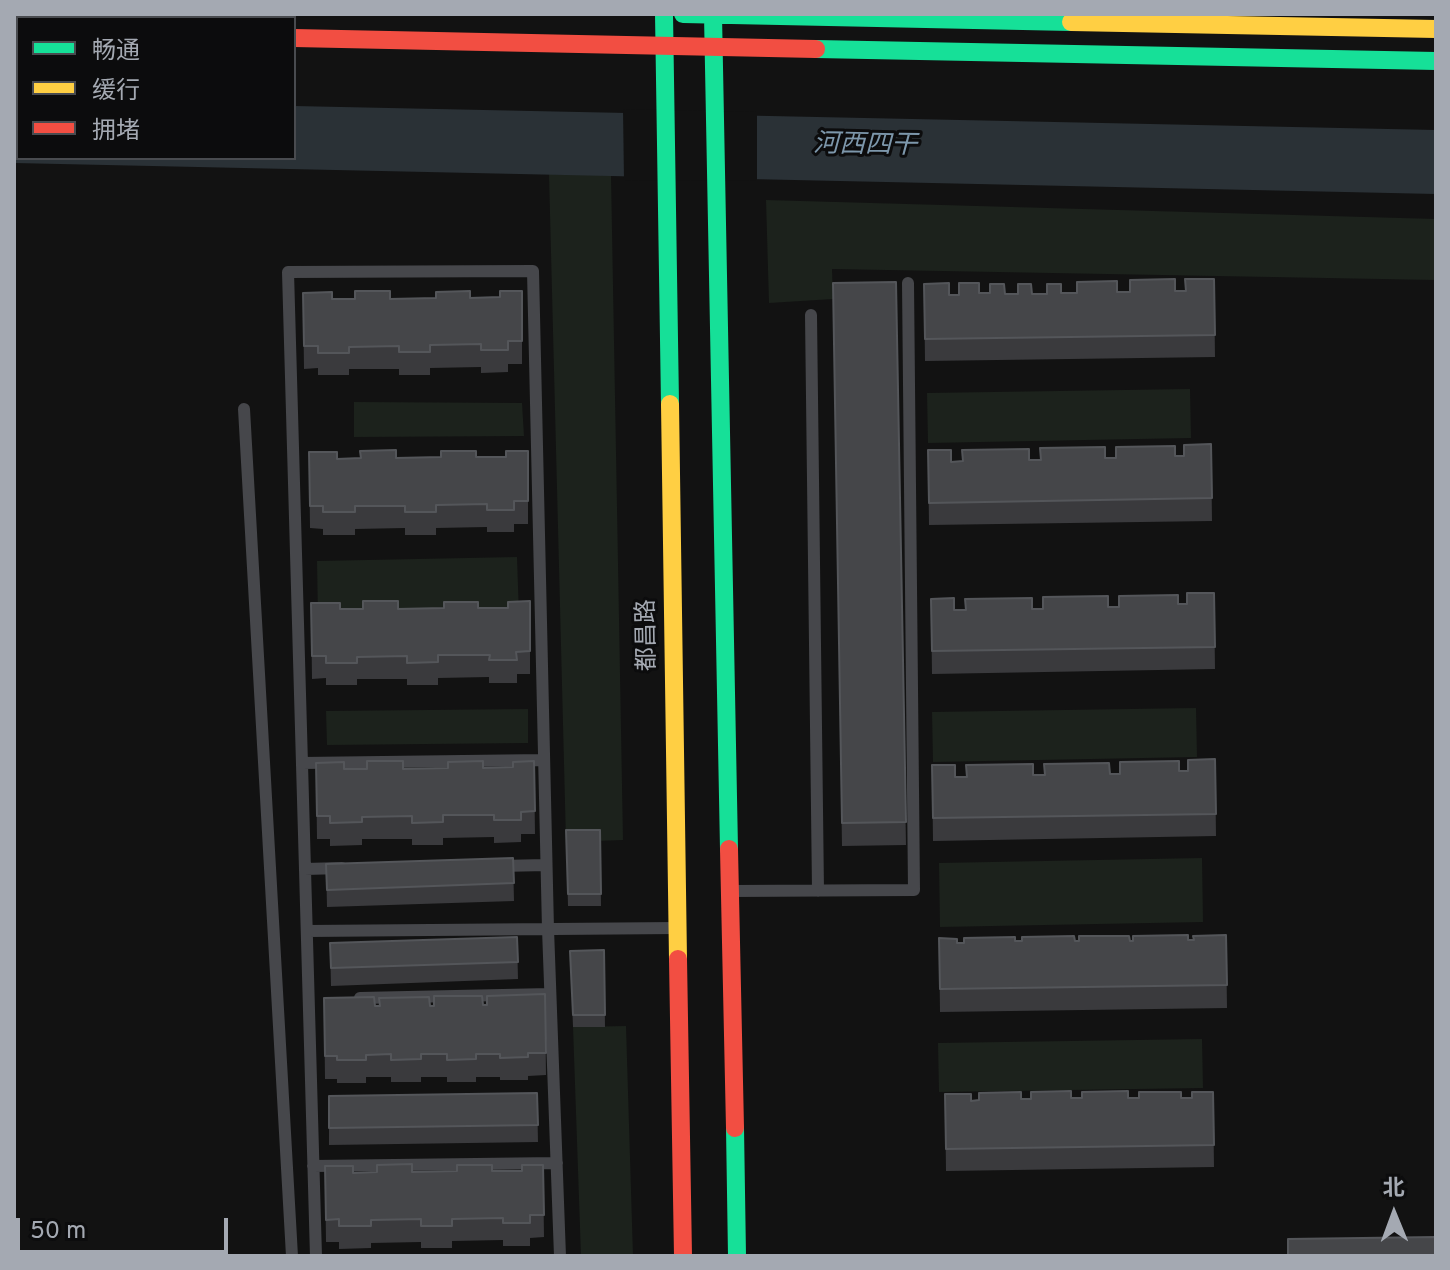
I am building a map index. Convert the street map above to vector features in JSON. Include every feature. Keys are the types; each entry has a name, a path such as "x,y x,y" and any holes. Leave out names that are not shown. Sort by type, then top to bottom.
{"main road":[{"name":"都昌路","path":"664,14 683,1256"},
{"path":"683,14 1436,29"},
{"path":"713,15 737,1256"},
{"path":"296,38 1436,61"}],"lane":[{"path":"316,1256 288,272 533,271 546,865 560,1256"},
{"path":"730,891 914,890 908,283"},
{"path":"811,315 818,891"},
{"path":"244,409 292,1256"},
{"path":"302,763 544,760"},
{"path":"486,866 546,865"},
{"path":"305,869 350,868"},
{"path":"307,931 677,928"},
{"path":"354,998 550,994"},
{"path":"309,999 324,998"},
{"path":"313,1166 557,1163"}],"shaded area":[{"path":"549,174 611,175 623,840 566,842"},
{"path":"766,200 1436,219 1436,280 832,269 833,299 769,303"},
{"path":"1190,389 1191,438 928,443 927,393"},
{"path":"354,402 522,403 524,436 354,437"},
{"path":"517,557 519,615 318,618 317,561"},
{"path":"1196,708 1197,757 933,762 932,712"},
{"path":"528,709 528,743 327,745 326,711"},
{"path":"1202,858 1203,922 940,927 939,863"},
{"path":"626,1026 633,1256 581,1256 573,1027"},
{"path":"1202,1039 1203,1088 939,1092 938,1043"}],"water":[{"name":"河西四干","path":"14,100 16,160 296,160 296,106 1436,130 1436,194 14,163"}],"pier":[{"path":"623,109 757,112 757,181 624,180"}],"building":[{"path":"1175,279 1175,291 1186,291 1185,279 1214,279 1215,335 925,339 924,284 949,283 949,295 959,295 959,283 979,283 979,293 990,293 990,284 1004,284 1005,294 1018,294 1018,284 1031,284 1032,294 1047,294 1047,284 1061,284 1061,293 1077,293 1077,282 1117,281 1117,292 1130,292 1130,280"},
{"path":"896,282 906,822 842,823 833,283"},
{"path":"355,291 390,291 390,299 436,298 436,292 470,291 470,298 500,297 500,291 522,291 522,341 508,341 508,350 481,350 481,344 430,345 430,352 399,352 399,346 349,347 349,353 318,353 318,346 304,346 303,293 332,292 332,299 355,299"},
{"path":"1211,444 1212,498 929,503 928,450 951,450 951,462 963,461 962,450 1029,449 1029,460 1041,460 1040,448 1105,447 1105,458 1116,458 1116,447 1175,446 1175,456 1184,456 1184,445"},
{"path":"396,450 396,458 441,457 441,451 476,451 476,457 506,457 506,451 528,451 528,501 514,501 514,510 487,510 487,504 436,505 436,512 405,512 405,506 355,506 355,512 323,512 323,506 310,506 309,452 337,452 337,459 361,458 360,451"},
{"path":"1187,593 1214,593 1215,647 932,651 931,599 954,598 954,610 966,610 965,599 1032,598 1032,609 1043,609 1043,597 1108,596 1108,607 1119,607 1119,596 1178,595 1178,604 1187,604"},
{"path":"363,601 398,601 398,609 444,608 444,602 478,602 478,608 508,608 508,602 530,601 530,651 516,652 517,660 489,660 490,655 438,655 438,662 407,663 407,656 357,657 357,663 326,663 326,656 312,656 311,603 340,603 340,609 363,609"},
{"path":"1215,759 1216,814 933,818 932,765 955,765 955,777 967,777 966,765 1033,764 1033,775 1045,775 1044,764 1109,763 1110,774 1120,774 1120,762 1179,761 1179,771 1188,771 1188,760"},
{"path":"367,761 403,761 403,769 448,768 448,762 483,761 483,768 513,767 513,762 534,761 535,811 521,812 521,820 494,820 494,815 443,815 443,822 412,823 412,816 362,817 362,822 330,823 330,816 317,816 316,763 344,762 344,769 367,769"},
{"path":"566,830 600,830 601,894 568,894"},
{"path":"513,858 514,883 327,890 326,864"},
{"path":"1188,935 1188,940 1194,940 1193,936 1226,935 1227,985 940,989 939,938 957,939 957,943 964,943 964,938 1015,937 1015,941 1022,941 1022,937 1074,936 1075,941 1079,941 1079,936 1129,936 1133,941 1133,936"},
{"path":"517,937 518,962 331,968 330,943"},
{"path":"604,950 605,1015 573,1015 570,951"},
{"path":"545,994 546,1053 500,1058 500,1054 476,1054 476,1059 447,1060 447,1054 421,1054 421,1059 391,1060 391,1054 366,1055 366,1060 337,1060 337,1056 325,1056 324,998 374,997 375,1006 380,1006 379,998 429,997 430,1006 434,1006 434,996 482,996 483,1005 487,1005 487,996"},
{"path":"1071,1091 1071,1098 1082,1098 1082,1092 1128,1091 1128,1098 1139,1098 1139,1092 1181,1092 1181,1098 1192,1098 1192,1092 1213,1092 1214,1145 946,1149 945,1094 971,1094 971,1101 979,1100 979,1093 1021,1092 1021,1099 1031,1099 1031,1092"},
{"path":"537,1093 538,1125 329,1128 329,1096"},
{"path":"412,1164 412,1172 457,1171 457,1165 492,1165 492,1171 522,1171 522,1165 543,1165 544,1215 530,1215 530,1223 503,1223 503,1218 452,1219 452,1226 421,1226 421,1219 371,1220 371,1226 339,1226 339,1219 326,1220 325,1166 353,1166 353,1173 377,1172 377,1165"},
{"path":"1436,1237 1436,1256 1288,1256 1288,1239"}],"traffic: fast":[{"path":"664,14 670,404"},
{"path":"683,14 1071,22"},
{"path":"713,15 729,849"},
{"path":"816,49 1436,61"},
{"path":"735,1128 737,1256"}],"traffic: slow":[{"path":"1071,22 1436,29"},
{"path":"670,404 678,959"}],"traffic: jam":[{"path":"296,38 816,49"},
{"path":"729,849 735,1128"},
{"path":"678,959 683,1256"}]}
